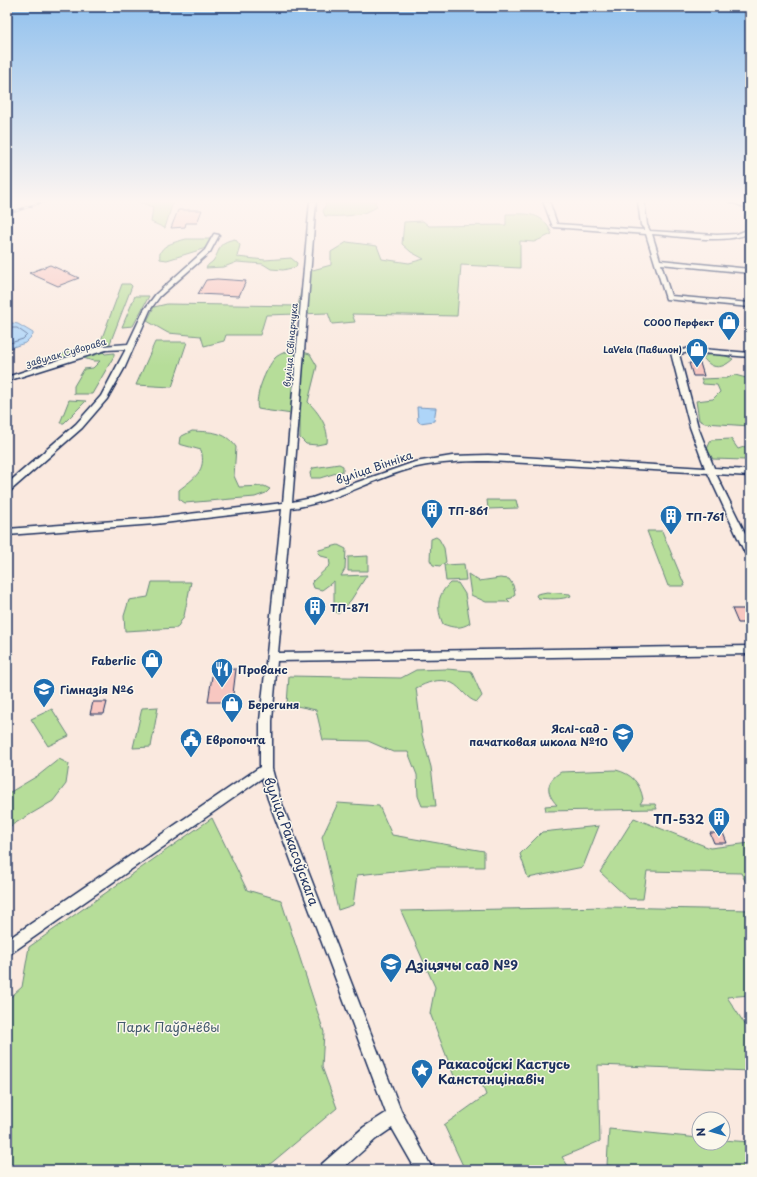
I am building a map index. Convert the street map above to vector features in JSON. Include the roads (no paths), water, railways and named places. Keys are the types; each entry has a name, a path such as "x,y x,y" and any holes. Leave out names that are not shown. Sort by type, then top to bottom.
{"street":[{"path":"7,489 79,426 104,397 131,346 147,310 158,295 201,256"},
{"name":"вуліца Свінарчука","path":"287,490 310,256"},
{"path":"656,256 668,298 750,305"},
{"path":"658,262 750,271"},
{"name":"завулак Суворава","path":"7,379 105,348 131,346"},
{"path":"750,355 690,350 675,353 694,427 710,470 750,553"},
{"name":"вуліца Вінніка","path":"7,532 155,521 287,506 315,500 415,465 452,459 488,458 750,473"},
{"name":"вуліца Ракасоўскага","path":"287,490 287,506 266,721 266,769 274,800 395,1116 425,1170"},
{"path":"272,657 750,650"},
{"path":"7,949 266,769"},
{"path":"328,1170 365,1138 395,1116"}],"water":[{"path":"7,324 18,324 33,333 33,335 25,343 7,349"},
{"path":"417,407 436,408 434,421 420,423 418,421"}],"place":[{"name":"СООО Перфект","path":"729,342"},
{"name":"LaVela (Павилон)","path":"697,368"},
{"name":"ТП-861","path":"432,530"},
{"name":"ТП-761","path":"671,536"},
{"name":"ТП-871","path":"315,626"},
{"name":"Faberlic","path":"152,680"},
{"name":"Прованс","path":"222,688"},
{"name":"Гімназія №6","path":"44,708"},
{"name":"Берегиня","path":"232,724"},
{"name":"Яслі-сад - пачатковая школа №10","path":"623,754"},
{"name":"Европочта","path":"191,758"},
{"name":"ТП-532","path":"719,838"},
{"name":"Дзіцячы сад №9","path":"391,984"},
{"name":"Ракасоўскі Кастусь Канстанцінавіч","path":"422,1090"}],"park label":[{"name":"Парк Паўднёвы","path":"168,1026"}]}
